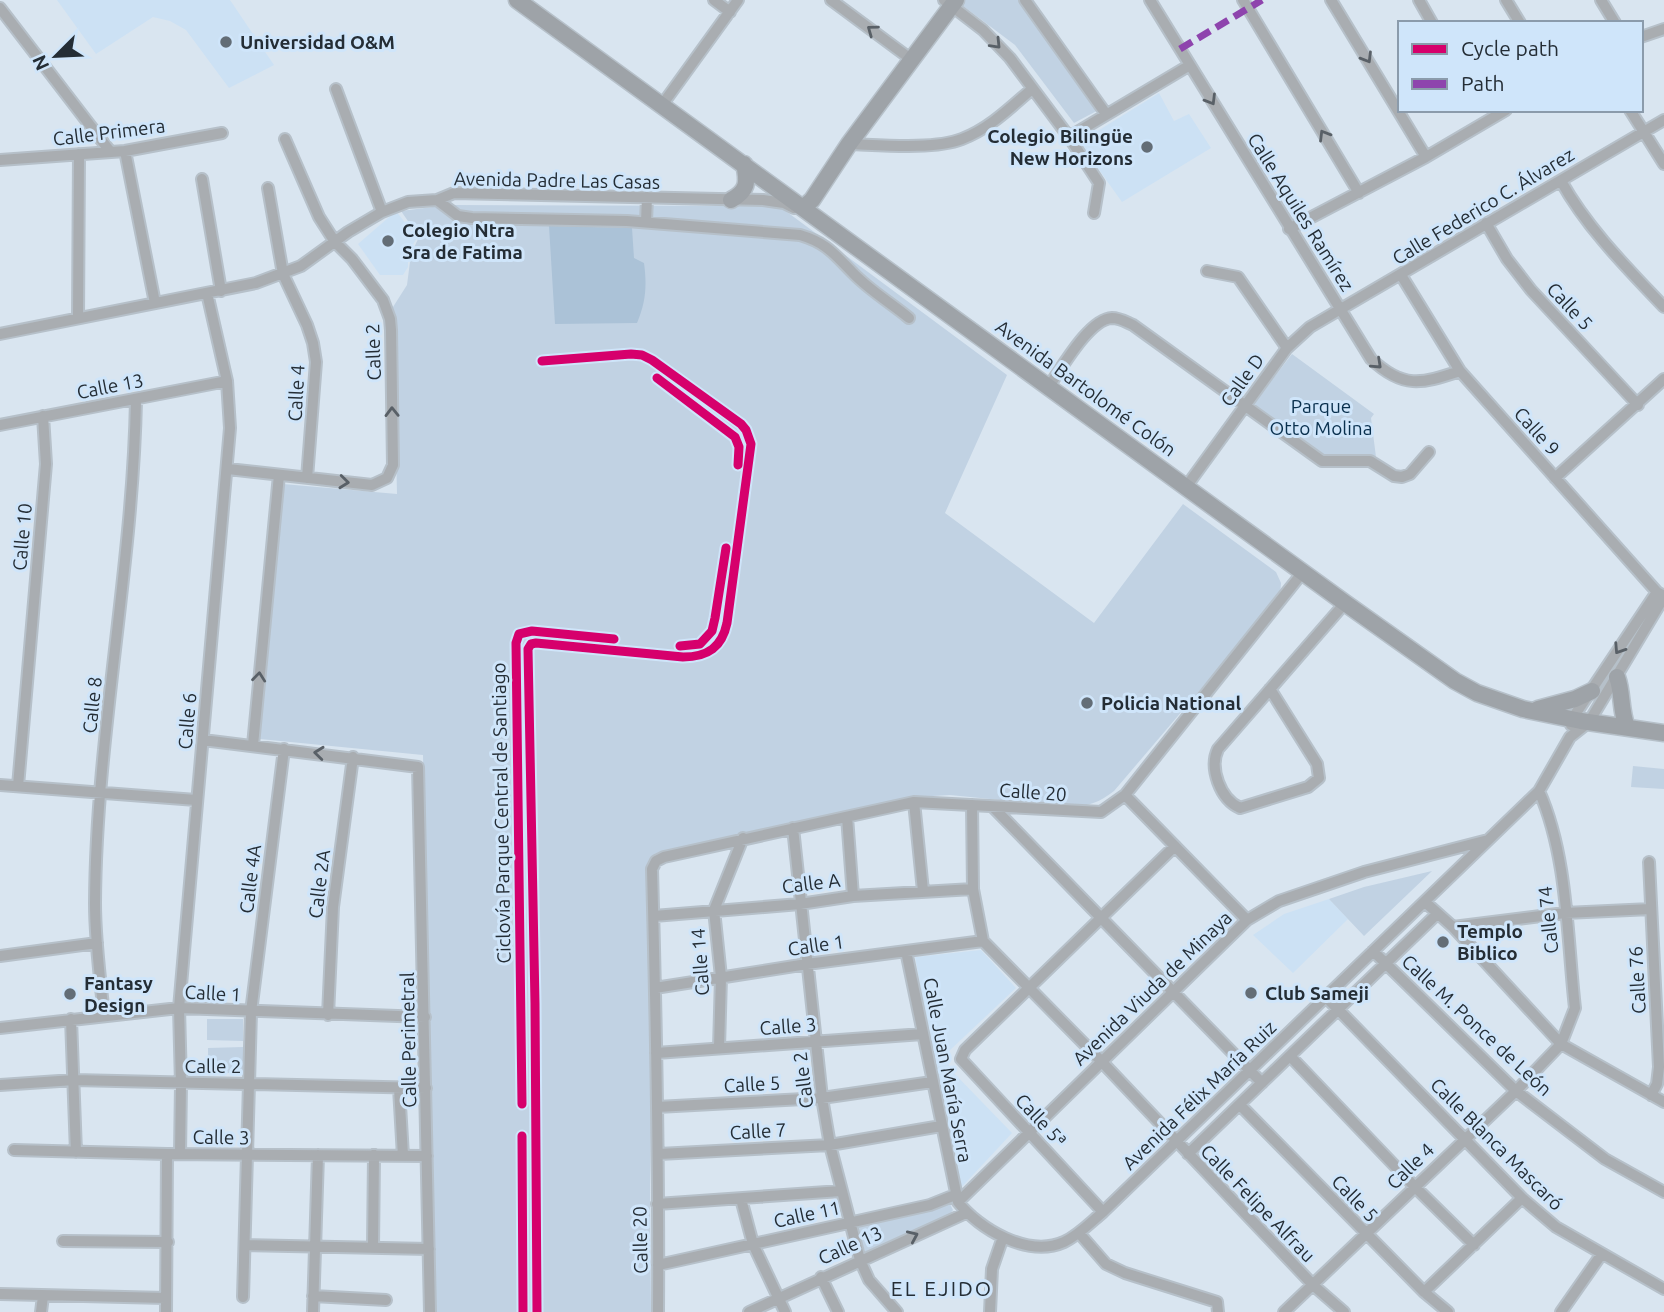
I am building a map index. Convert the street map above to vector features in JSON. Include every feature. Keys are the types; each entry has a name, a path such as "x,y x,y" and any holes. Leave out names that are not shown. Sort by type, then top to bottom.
{"main road":[{"name":"Avenida Bartolomé Colón","path":"520,1 1455,681 1508,705 1572,719 1664,733"},
{"path":"804,207 812,200 951,2"},
{"path":"732,200 744,191 747,183 744,164"},
{"path":"1616,677 1620,685 1621,715 1627,727"},
{"path":"1533,711 1575,699 1592,691"}],"street":[{"path":"714,0 730,12"},
{"path":"662,105 738,0"},
{"path":"831,0 912,60"},
{"path":"1026,0 1106,114"},
{"name":"Calle Aquiles Ramírez","path":"1150,0 1371,359 1395,379 1427,382 1460,371"},
{"path":"1243,0 1359,193"},
{"path":"1331,0 1398,111"},
{"path":"1419,0 1431,21"},
{"path":"1506,0 1519,21"},
{"path":"1601,0 1614,21"},
{"path":"951,2 1010,58 1069,137 1099,183 1094,213"},
{"path":"0,8 109,150"},
{"path":"1643,36 1664,29"},
{"path":"1069,137 1190,65"},
{"path":"336,89 382,212"},
{"path":"849,144 929,145 961,140 1001,116 1032,89"},
{"path":"1399,112 1426,157"},
{"path":"1631,112 1664,164"},
{"path":"1289,229 1426,157 1488,115"},
{"name":"Calle Federico C. Álvarez","path":"1340,308 1664,120"},
{"name":"Calle Primera","path":"0,160 109,150 125,151 222,133"},
{"name":"Calle 2","path":"285,139 309,198 334,242 352,259 383,300 390,318 393,465 387,478 372,485 307,478"},
{"path":"125,151 155,303"},
{"path":"78,318 79,154"},
{"path":"202,180 221,291"},
{"path":"1560,180 1597,233 1664,307"},
{"name":"Calle 4","path":"268,188 283,274 307,325 316,362 307,478"},
{"name":"Avenida Padre Las Casas","path":"0,334 221,291 283,274 301,266 382,212 408,202 437,200 454,192 773,201 795,208 804,207"},
{"path":"646,222 647,198"},
{"path":"437,200 458,216 646,222 800,235 817,240 909,317"},
{"name":"Calle 5","path":"1486,223 1507,259 1531,290 1638,405"},
{"path":"838,256 840,235"},
{"path":"1207,271 1238,277 1286,348"},
{"name":"Calle 9","path":"1401,275 1460,371 1662,595"},
{"name":"Calle 6","path":"180,1154 179,1008 230,428 227,381 207,293"},
{"name":"Calle D","path":"1186,487 1286,348 1310,327 1340,308"},
{"path":"1049,386 1090,330 1113,318 1133,325 1322,461 1370,461 1402,478 1410,474 1429,452"},
{"path":"1555,478 1664,379"},
{"name":"Calle 13","path":"0,425 227,381"},
{"name":"Calle 8","path":"104,1015 97,943 96,868 101,793 135,458 136,400"},
{"name":"Calle 10","path":"18,786 46,464 43,416"},
{"path":"228,469 307,478"},
{"path":"253,745 279,475"},
{"name":"Calle 20","path":"658,1312 659,1154 652,869 656,861 743,838 914,802 1101,813 1125,795 1303,572"},
{"path":"1589,722 1662,595"},
{"path":"1572,719 1662,595"},
{"path":"1270,689 1317,764 1318,778 1308,787 1240,808 1227,799 1214,772 1214,757 1224,741 1345,603"},
{"name":"Avenida Félix María Ruiz","path":"1570,737 1572,719"},
{"name":"Avenida Félix María Ruiz","path":"966,1213 1003,1237 1021,1245 1041,1247 1062,1243 1079,1233 1539,791 1570,737 1589,722"},
{"path":"203,740 354,757"},
{"name":"Calle 4A","path":"251,1012 284,749"},
{"name":"Calle Perimetral","path":"354,757 418,767 430,1312"},
{"name":"Calle 2A","path":"328,1015 333,906 354,757"},
{"path":"0,785 196,800"},
{"name":"Calle 74","path":"1539,791 1549,814 1557,846 1576,1008 1561,1044"},
{"path":"1125,795 1247,920"},
{"path":"914,802 923,891"},
{"path":"972,805 973,889 982,941"},
{"path":"993,807 1262,1083"},
{"path":"847,817 853,896"},
{"name":"Calle 2","path":"793,828 822,1098 830,1145 860,1260 869,1280 897,1312"},
{"name":"Calle 14","path":"719,1048 721,977 714,910 743,838"},
{"name":"Avenida Viuda de Minaya","path":"956,1198 1102,1062 1247,920 1279,901 1352,876 1489,840"},
{"path":"1029,986 1175,846"},
{"name":"Calle 76","path":"1649,862 1659,1067 1657,1084 1651,1095"},
{"name":"Calle A","path":"654,916 800,904 853,896 973,889"},
{"path":"1425,902 1453,927 1561,1044 1664,1102"},
{"path":"1453,927 1565,913 1651,909"},
{"path":"1188,1154 1437,914"},
{"name":"Calle 1","path":"655,988 807,964 982,941"},
{"name":"Calle Felipe Alfrau","path":"982,941 1102,1062 1312,1285 1344,1312"},
{"path":"0,956 97,943"},
{"name":"Calle Juan María Serra","path":"906,951 956,1198"},
{"name":"Calle M. Ponce de León","path":"1373,951 1516,1091 1605,1159 1664,1192"},
{"name":"Calle 5ª","path":"1029,986 965,1051 961,1059 1103,1212"},
{"name":"Calle Blanca Mascaró","path":"1326,997 1522,1198 1556,1227 1664,1290"},
{"name":"Calle 1","path":"0,1028 179,1008 425,1017"},
{"path":"243,1297 251,1012"},
{"path":"71,1019 76,1152"},
{"name":"Calle 3","path":"656,1053 923,1034"},
{"name":"Calle 4","path":"1284,1312 1516,1091 1561,1044"},
{"path":"1290,1056 1474,1245"},
{"name":"Calle 2","path":"0,1084 74,1080 426,1088"},
{"name":"Calle 5","path":"657,1107 822,1098 932,1082"},
{"path":"399,1088 403,1156"},
{"name":"Calle 5","path":"1240,1105 1424,1293 1448,1312"},
{"name":"Calle 7","path":"659,1154 830,1145 941,1126"},
{"name":"Calle 3","path":"14,1150 427,1156"},
{"path":"166,1312 167,1154"},
{"path":"373,1247 374,1155"},
{"path":"313,1312 318,1156"},
{"path":"657,1204 841,1191"},
{"path":"956,1198 966,1213"},
{"name":"Calle 11","path":"659,1265 956,1198"},
{"path":"1424,1293 1522,1198"},
{"path":"741,1199 753,1244 785,1312"},
{"name":"Calle 13","path":"749,1312 966,1213"},
{"path":"1079,1233 1106,1264 1125,1273 1217,1302 1218,1312"},
{"path":"990,1312 992,1269 1003,1237"},
{"path":"63,1241 168,1242"},
{"path":"245,1244 429,1249"},
{"path":"1563,1311 1601,1255"},
{"path":"821,1277 838,1312"},
{"path":"0,1294 107,1301 166,1298"},
{"path":"41,1312 43,1296"},
{"path":"313,1296 386,1300"}],"shaded area":[{"name":"Universidad O&M","path":"57,0 230,0 274,65 229,88 186,30 170,21 153,17 96,54"},
{"name":"Colegio Bilingüe New Horizons","path":"1159,93 1174,121 1189,114 1211,148 1122,202 1082,146 1083,140"},
{"name":"Colegio Ntra Sra de Fatima","path":"396,211 417,238 408,252 408,267 403,275 380,275 358,244"},
{"path":"549,226 632,228 634,258 644,263 645,279 644,301 637,323 555,324"},
{"path":"1329,899 1348,919 1293,973 1253,935 1284,914"},
{"path":"981,950 1016,988 948,1052 946,1059 951,1070 1012,1133 958,1191 915,957"}],"green space":[{"path":"955,0 1019,0 1106,106 1074,123 1015,45"},
{"path":"449,205 779,206 1007,375 945,513 1094,623 1183,504 1276,572 1281,583 1280,596 1114,791 1099,801 1071,807 950,795 915,797 657,853 650,859 646,871 653,1027 651,1312 433,1312 423,755 260,739 283,484 397,494 393,307 407,285 411,254 419,237 401,211"},
{"name":"Parque Otto Molina","path":"1292,354 1374,414 1371,418 1376,457 1324,459 1251,407"},
{"path":"1633,766 1664,769 1664,789 1631,787"},
{"path":"1432,871 1364,936 1329,899 1364,887"},
{"path":"207,1019 243,1019 243,1041 207,1040"},
{"path":"243,1047 244,1073 208,1073 208,1048"},
{"path":"949,1202 953,1210 950,1214 865,1252 857,1226"}],"marked path":[{"path":"1180,49 1262,0"}],"cycle path":[{"path":"537,1312 535,1003 528,649 531,644 536,643 683,657 700,655 712,649 722,638 727,623 751,444 741,424 642,355 542,361"},
{"path":"657,378 735,437 739,447 738,465"},
{"path":"680,646 700,644 712,631 726,548"},
{"name":"Ciclovía Parque Central de Santiago","path":"522,1104 516,643 519,634 532,631 614,639"},
{"path":"522,1136 523,1312"}],"place":[{"name":"Universidad O&M","path":"226,42"},
{"name":"Colegio Bilingüe New Horizons","path":"1147,147"},
{"name":"Colegio Ntra Sra de Fatima","path":"388,241"},
{"name":"Policia National","path":"1087,703"},
{"name":"Templo Biblico","path":"1443,942"},
{"name":"Club Sameji","path":"1251,993"},
{"name":"Fantasy Design","path":"70,994"}],"district":[{"name":"EL EJIDO","path":"942,1288"}]}
